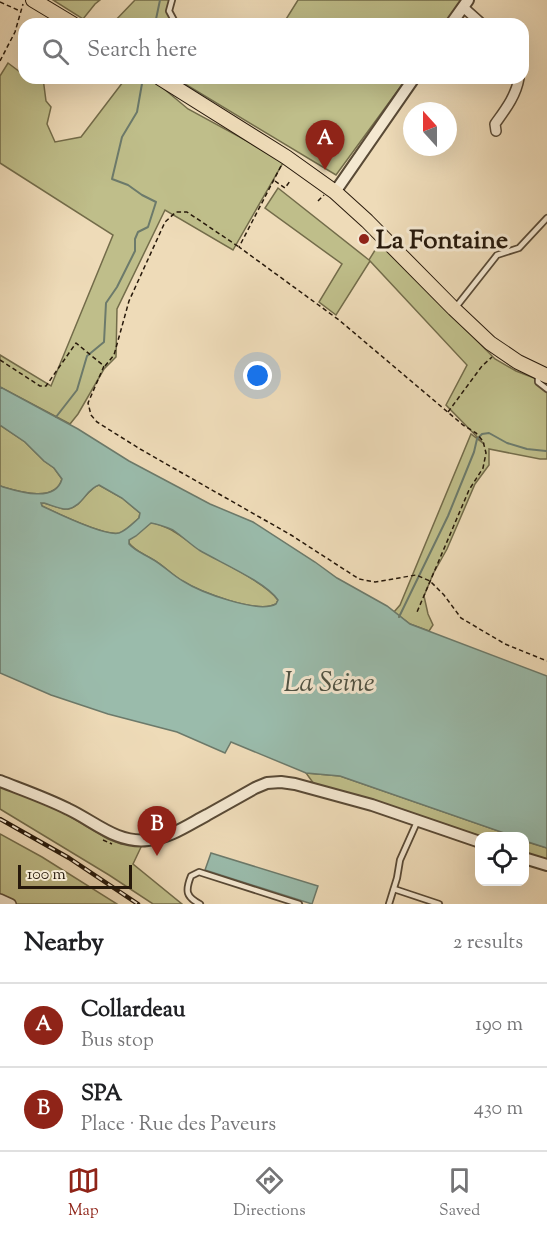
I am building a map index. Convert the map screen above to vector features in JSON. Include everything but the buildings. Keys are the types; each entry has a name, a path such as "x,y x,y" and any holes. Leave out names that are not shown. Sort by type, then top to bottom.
{"main road":[{"path":"28,1 61,18"},
{"path":"170,84 286,157 367,221 454,309 499,350 543,374"}],"street":[{"path":"455,18 465,4 477,18"},
{"path":"330,193 410,84"},
{"path":"496,131 495,124 508,106 518,84"},
{"path":"0,781 74,811 114,835 131,839 147,840 177,831 255,788 267,783 281,782 372,805 475,840"},
{"path":"529,859 547,865"},
{"path":"0,899 11,904"}],"lane":[{"path":"172,0 169,11 173,18"},
{"path":"454,309 497,255 519,248 547,218"},
{"path":"543,374 537,377 538,382 547,389"},
{"path":"389,904 400,860 417,821"},
{"path":"200,904 189,897 188,889 191,876 199,872 299,904"},
{"path":"394,889 439,904"}],"path":[{"path":"19,18 28,1"},
{"path":"0,2 21,11"},
{"path":"0,61 18,22"},
{"path":"239,247 286,157"},
{"path":"274,180 285,188 290,181"},
{"path":"318,201 330,193"},
{"path":"417,612 430,580 469,490 483,468 486,453 483,441 478,434 463,425 339,320 187,212 176,213 165,222 129,301 114,355 104,366 88,403 91,415 97,422 140,449 291,535 359,579 375,582 416,575 430,580 461,618 505,644 547,661"},
{"path":"0,360 40,386 46,386 76,343 104,366"},
{"path":"448,412 482,366 499,350"},
{"path":"101,838 116,845"}],"shaded area":[{"path":"53,0 100,0 81,18"},
{"path":"135,0 173,0 170,18 118,18"},
{"path":"298,0 465,0 452,18 287,18"},
{"path":"8,63 18,70 18,84 44,84 46,101 51,107 47,124 55,142 81,137 121,84 158,84 188,109 284,161 233,250 165,210 117,309 116,357 104,369 70,424 0,387 0,355 51,386 113,235 0,163 0,76"},
{"path":"185,84 403,84 336,175"},
{"path":"278,188 369,260 380,242 495,359 516,371 547,383 547,459 489,449 489,465 475,484 424,596 433,625 429,631 410,624 394,612 400,605 471,434 484,444 446,405 467,365 370,261 336,315 319,302 342,264 265,208"},
{"path":"0,425 25,442 54,468 62,479 58,487 44,494 35,494 0,486"},
{"path":"99,485 122,498 140,513 139,518 120,533 93,528 42,506 41,503 44,503 68,509 77,505"},
{"path":"152,522 171,530 200,550 254,580 278,600 276,604 256,606 243,604 202,591 178,579 129,543 129,540"},
{"path":"306,773 340,776 501,832 475,832 475,834 314,784"},
{"path":"0,785 59,810 108,839 121,844 142,845 133,864 182,904 153,904 0,809"},
{"path":"0,834 42,857 117,904 0,904"},
{"path":"529,843 547,848 547,863 529,857"}],"water":[{"name":"La Seine","path":"0,387 78,429 129,461 210,504 253,522 337,578 387,606 410,624 547,676 547,848 529,842 529,832 501,832 340,776 306,773 231,742 225,753 177,732 108,714 51,695 0,673 0,486 25,493 44,494 58,487 62,479 54,468 25,442 0,425","holes":["99,485 122,498 140,513 139,518 119,533 92,528 42,506 41,503 68,509 77,505","151,523 173,530 199,550 253,579 272,593 278,600 276,604 268,606 243,604 202,591 179,579 129,544 129,540"]},
{"path":"211,853 318,886 312,904 205,870"}],"waterway":[{"path":"156,18 160,0"},
{"path":"56,417 77,390 87,356 104,342 106,303 117,287 135,251 135,239 138,232 148,227 156,202 128,185 112,179 122,137 137,112 142,84"},
{"path":"399,617 448,516 477,439 482,434 489,433 507,443 527,449 546,451"}],"railway":[{"path":"0,819 69,858 138,904"}],"place":[{"name":"Collardeau","path":"325,170"},
{"name":"La Fontaine","path":"364,239"},
{"name":"SPA","path":"157,856"}]}
